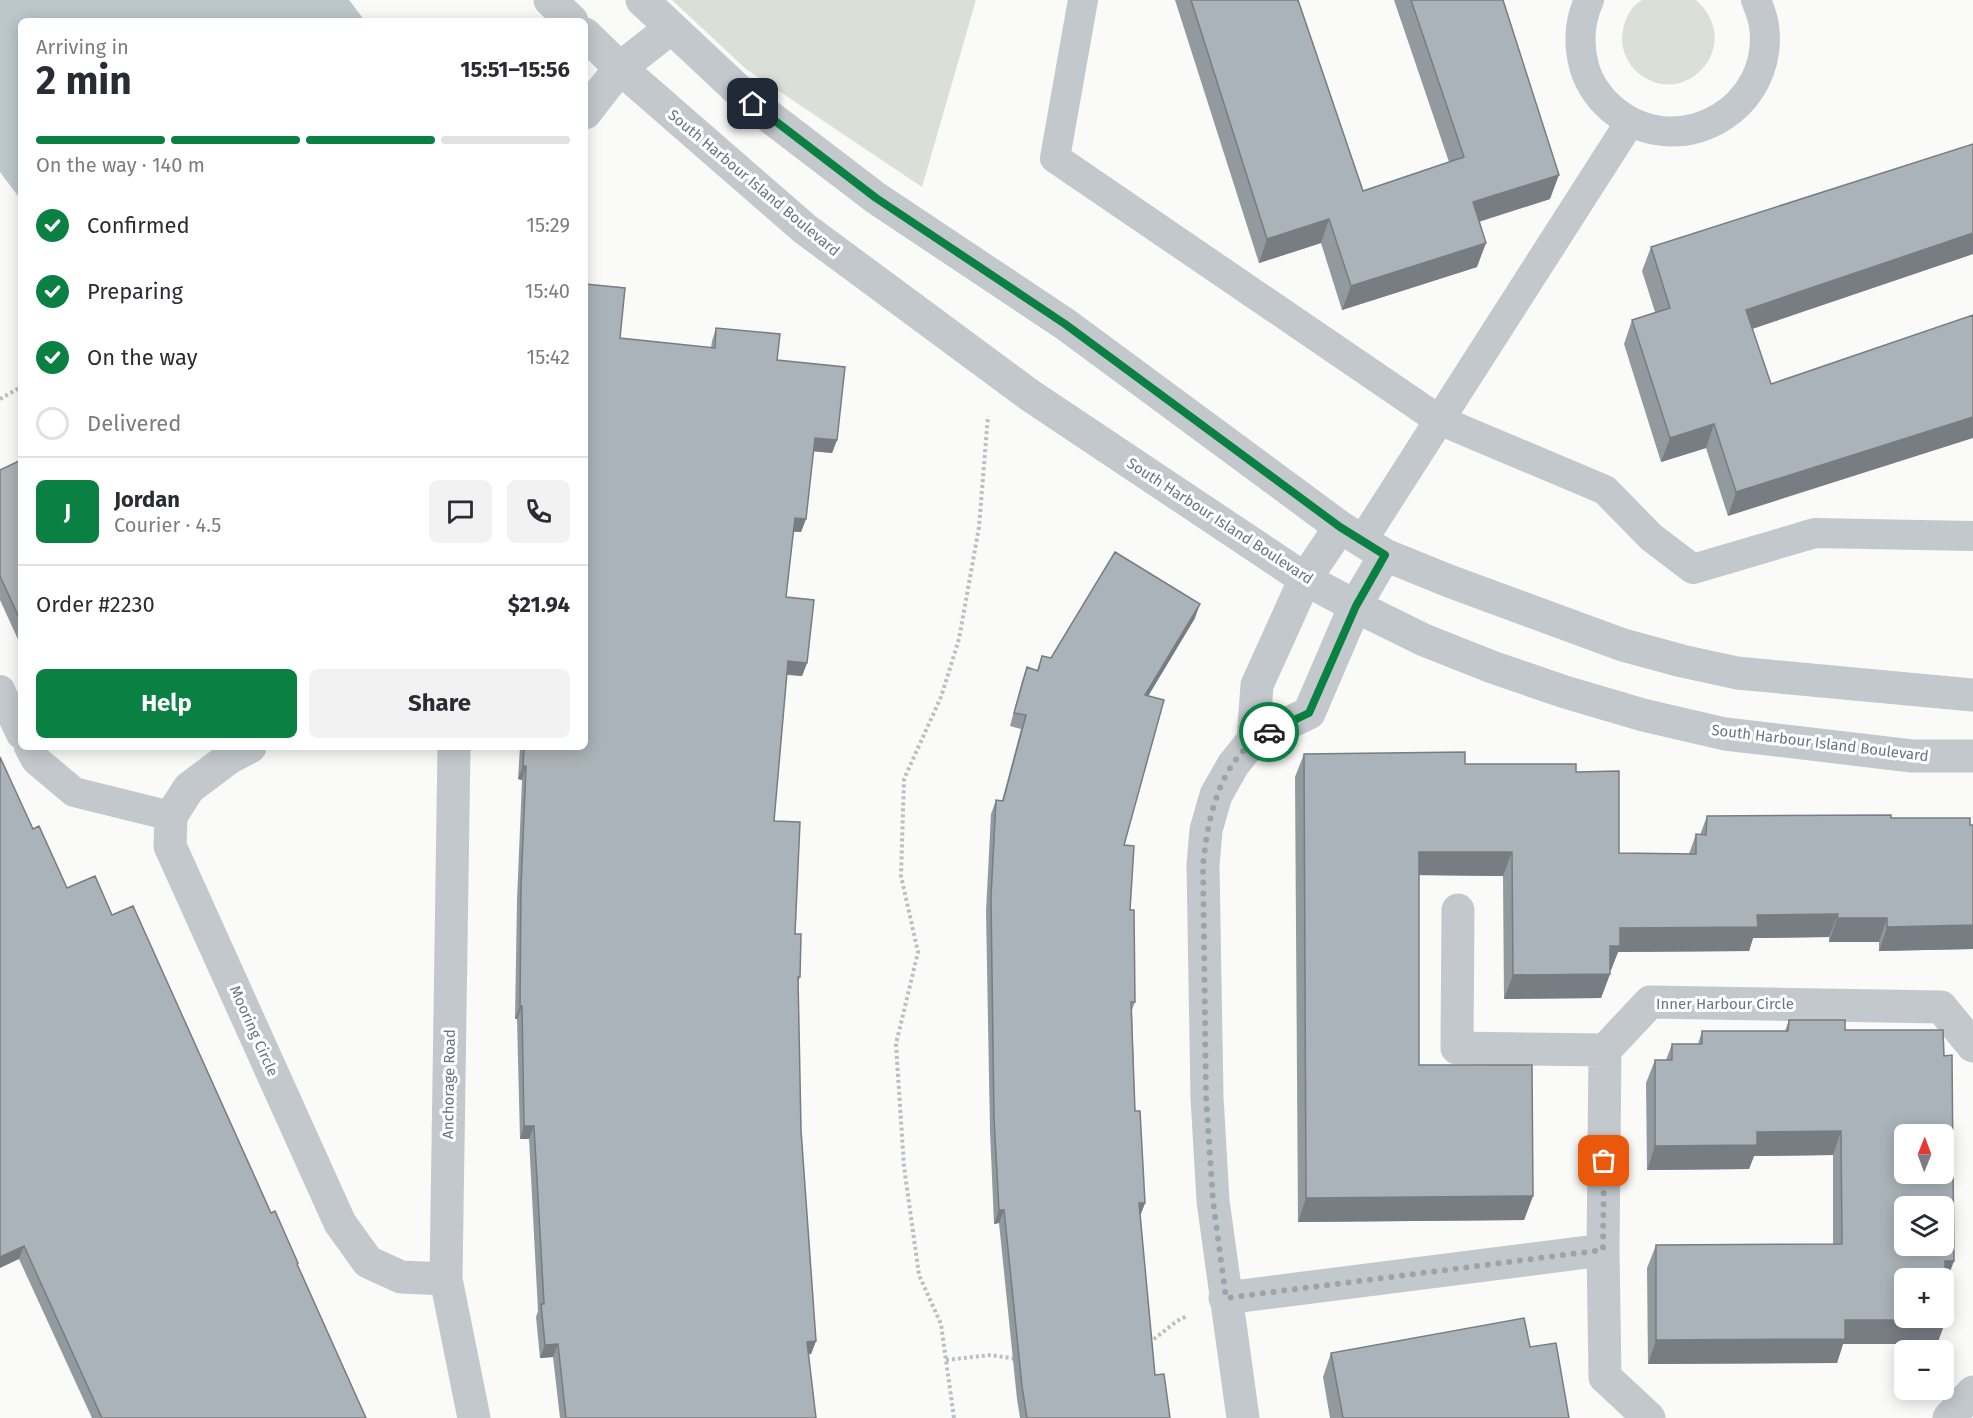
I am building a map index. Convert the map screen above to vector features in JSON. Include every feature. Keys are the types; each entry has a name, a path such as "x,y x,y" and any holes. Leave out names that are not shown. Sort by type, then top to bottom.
{"street":[{"path":"550,0 569,18"},
{"path":"642,0 753,104 876,198 1065,324 1362,541 1501,601 1612,641 1682,661 1737,673 1973,695"},
{"path":"588,109 620,68 671,28"},
{"name":"South Harbour Island Boulevard","path":"588,37 620,68 805,229 991,368 1305,579 1356,606 1424,640 1492,667 1643,715 1737,735 1912,756 1973,756"},
{"path":"1253,740 1257,685 1305,579 1362,541"},
{"path":"1243,1418 1213,1201 1206,1097 1203,865 1206,830 1216,795 1233,765 1253,740 1309,713 1356,606 1362,541"},
{"path":"171,816 189,788 229,758 244,750"},
{"name":"Anchorage Road","path":"454,750 446,1279 474,1418"},
{"name":"Mooring Circle","path":"171,816 170,846 340,1223 368,1262 401,1277 446,1279"},
{"path":"1458,910 1457,1048 1605,1050 1603,1250 1605,1377 1640,1414"},
{"name":"Inner Harbour Circle","path":"1605,1050 1650,1002 1941,1007 1973,1046"},
{"path":"1226,1298 1603,1250"},
{"path":"1948,1418 1973,1392"}],"lane":[{"path":"1083,0 1055,158 1439,420 1605,490 1651,537 1693,569 1815,533 1973,536"},
{"path":"1589,0 1582,16 1580,47 1588,78 1606,105 1630,122 1658,132 1687,131 1715,122 1738,105 1755,81 1765,54 1764,25 1756,0"},
{"path":"1362,541 1630,122"},
{"path":"0,690 18,728"},
{"path":"31,750 36,760 74,792 171,816"}],"path":[{"path":"954,1418 940,1324 919,1275 903,1167 896,1044 918,952 901,876 904,779 941,697 959,639 979,527 991,368"},
{"path":"0,399 18,389"},
{"path":"1146,1345 1177,1321 1226,1298"},
{"path":"946,1360 991,1355 1023,1360"}],"shaded area":[{"path":"0,0 349,0 363,18 18,18 18,196 0,172"},
{"path":"672,0 976,0 922,187 746,69"},
{"path":"1642,0 1696,0 1710,17 1715,36 1712,53 1703,68 1690,79 1673,84 1655,82 1637,72 1628,61 1622,44 1624,27 1627,16"}],"building":[{"path":"1191,0 1298,0 1363,191 1464,157 1411,0 1503,0 1559,175 1473,202 1486,243 1351,286 1329,219 1267,239"},
{"path":"1973,144 1973,233 1746,310 1771,384 1973,315 1973,417 1736,492 1714,424 1670,438 1632,320 1670,308 1651,247"},
{"path":"588,284 625,288 620,338 715,348 716,328 780,334 777,360 845,367 837,440 815,438 806,519 795,518 786,597 814,600 807,663 788,661 774,821 800,822 795,934 801,934 800,977 798,977 801,1130 816,1341 807,1342 816,1418 566,1418 558,1344 545,1345 541,1304 544,1304 534,1126 524,1126 522,1006 520,1006 521,887 526,766 523,766 524,750 588,750"},
{"path":"18,461 18,615 0,576 0,470"},
{"path":"1115,552 1200,604 1145,695 1164,700 1124,845 1134,846 1130,910 1134,910 1135,1002 1131,1002 1135,1111 1140,1111 1145,1203 1139,1203 1155,1375 1164,1374 1170,1418 1027,1418 1004,1210 999,1210 994,1118 991,897 996,800 1003,801 1026,715 1014,713 1027,667 1038,671 1042,656 1051,658"},
{"path":"1465,752 1465,764 1576,764 1576,772 1619,771 1619,853 1696,854 1696,834 1706,835 1707,816 1891,815 1891,818 1970,818 1970,825 1973,825 1973,925 1887,927 1887,918 1837,918 1838,914 1757,915 1758,927 1620,928 1620,946 1610,946 1610,974 1513,975 1512,852 1419,852 1419,1065 1532,1065 1533,1196 1306,1198 1304,754"},
{"path":"0,757 33,829 39,826 67,888 95,876 112,915 133,906 271,1213 275,1211 366,1418 102,1418 24,1246 0,1257"},
{"path":"1789,1020 1845,1020 1845,1030 1943,1030 1944,1056 1952,1055 1953,1124 1894,1124 1894,1184 1953,1184 1953,1196 1894,1196 1894,1256 1954,1256 1954,1261 1945,1261 1945,1268 1894,1268 1894,1320 1845,1320 1845,1339 1656,1340 1656,1245 1842,1244 1841,1131 1757,1132 1757,1145 1655,1146 1655,1060 1672,1060 1672,1044 1702,1044 1702,1031 1788,1031"},
{"path":"1524,1318 1530,1347 1556,1343 1569,1418 1343,1418 1331,1353"}],"way so far":[{"path":"1269,732 1253,740 1233,765 1216,795 1206,830 1203,865 1206,1097 1213,1201 1226,1298 1603,1250 1604,1161"}],"route":[{"path":"753,104 876,198 1065,324 1340,527 1385,555 1356,606 1309,713 1269,732"}]}
